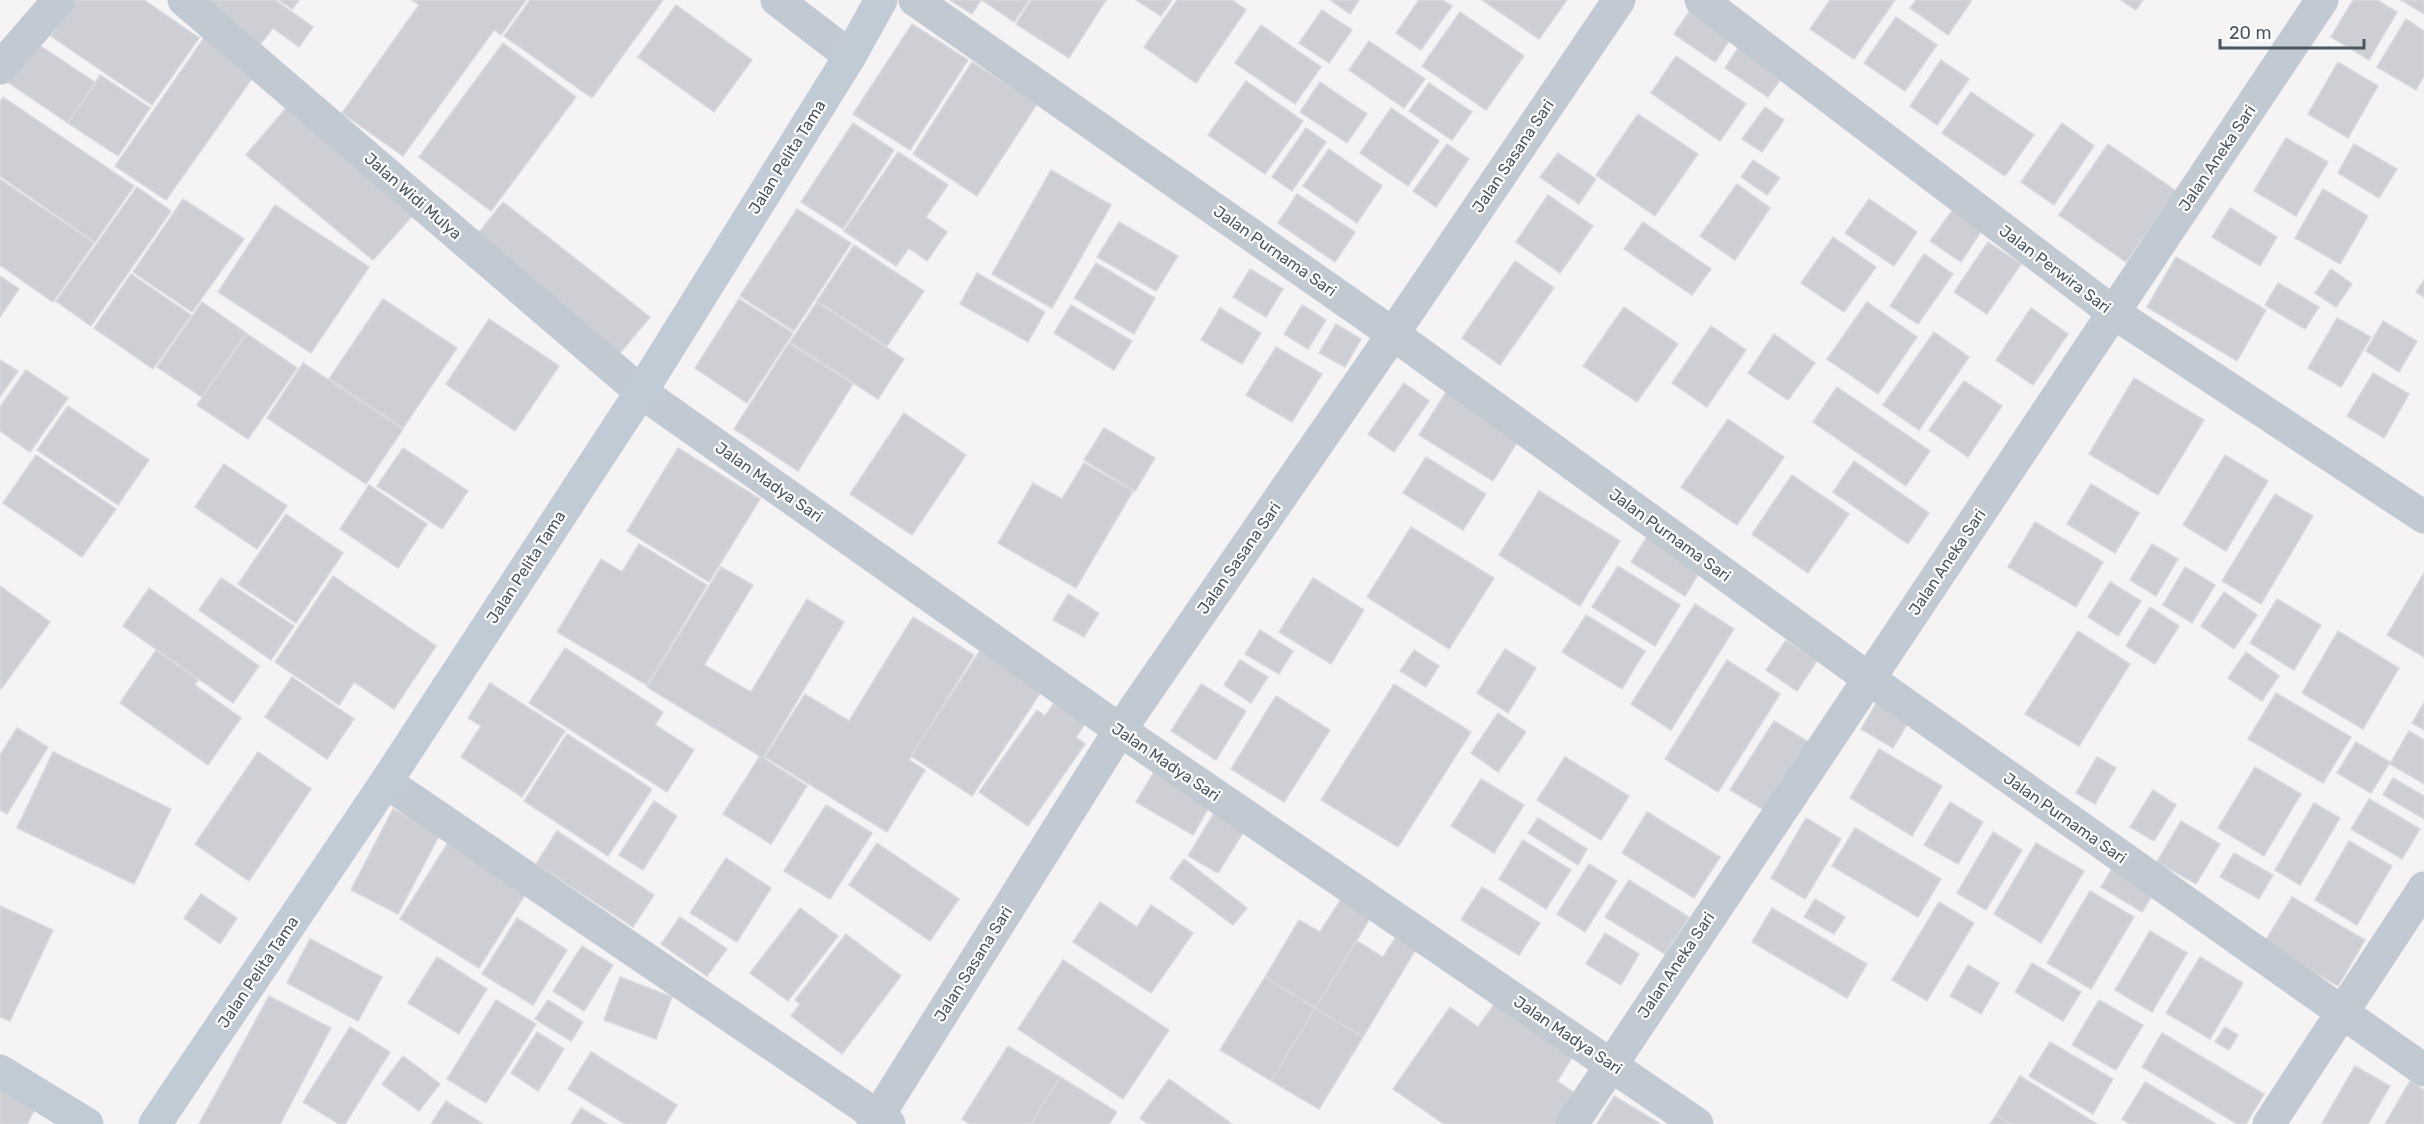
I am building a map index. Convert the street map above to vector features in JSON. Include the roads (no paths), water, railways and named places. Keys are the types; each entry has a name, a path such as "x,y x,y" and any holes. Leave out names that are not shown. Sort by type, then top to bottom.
{"street":[{"path":"0,68 60,0"},
{"name":"Jalan Widi Mulya","path":"184,0 641,392"},
{"path":"777,0 850,56"},
{"name":"Jalan Pelita Tama","path":"155,1124 386,782 641,392 850,56 881,0"},
{"name":"Jalan Purnama Sari","path":"915,0 1393,334 1868,678 2341,1014 2424,1070"},
{"name":"Jalan Sasana Sari","path":"880,1122 1120,730 1393,334 1619,0"},
{"name":"Jalan Perwira Sari","path":"1701,0 2114,313 2424,517"},
{"name":"Jalan Aneka Sari","path":"1572,1124 2322,0"},
{"name":"Jalan Madya Sari","path":"641,392 1120,730 1697,1124"},
{"path":"386,782 880,1122"},
{"path":"2269,1124 2424,888"},
{"path":"0,1071 87,1124"}]}
